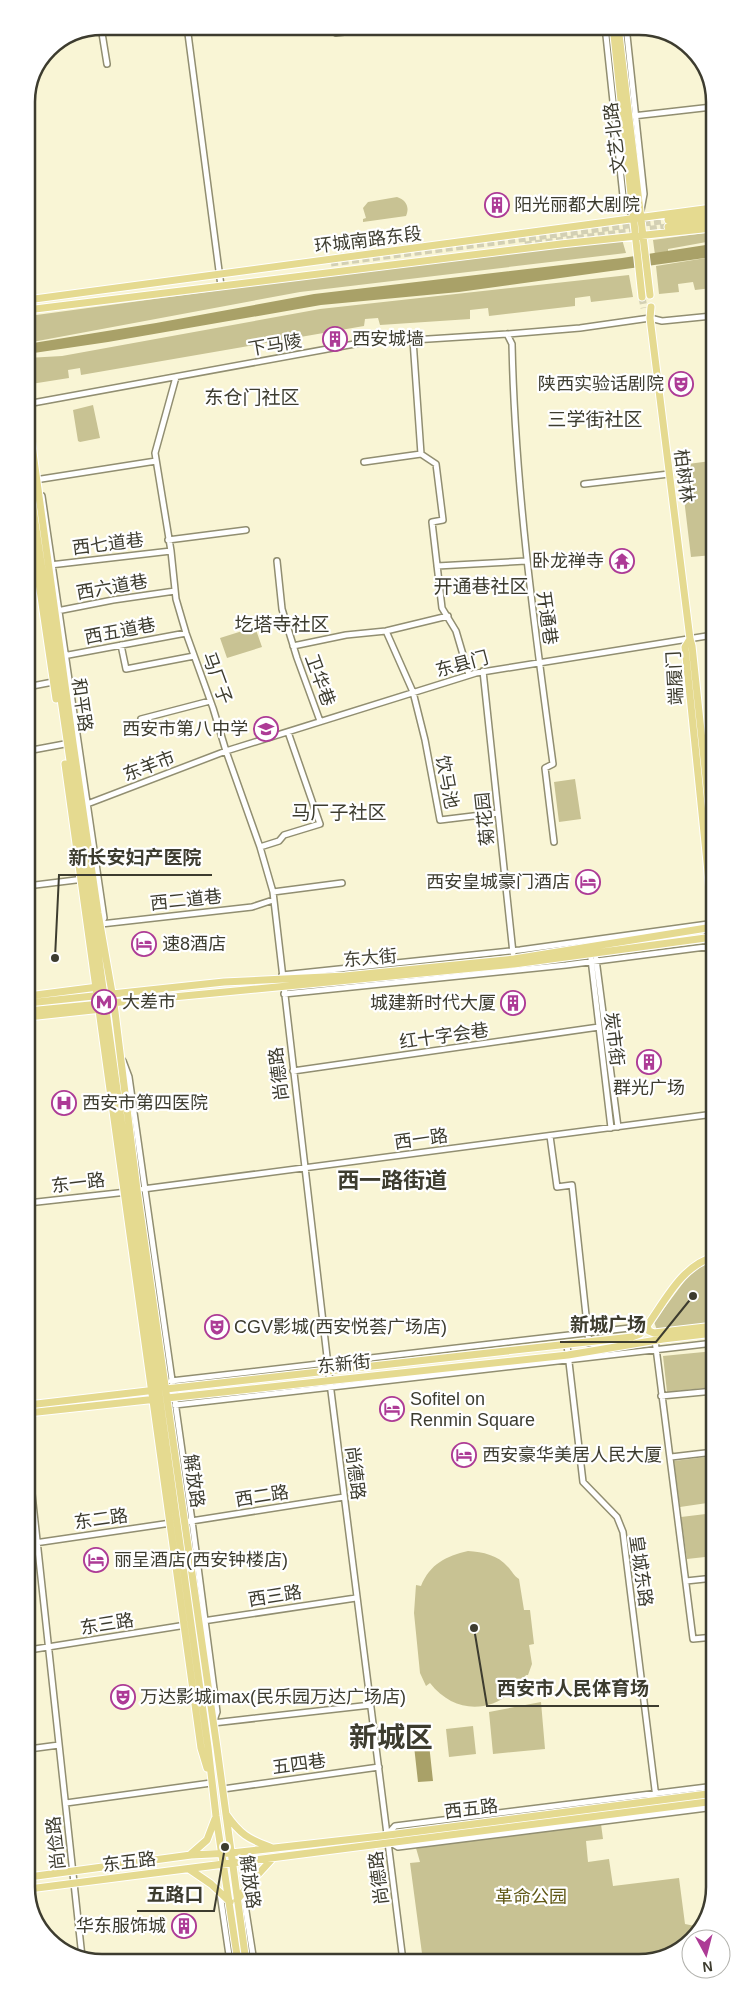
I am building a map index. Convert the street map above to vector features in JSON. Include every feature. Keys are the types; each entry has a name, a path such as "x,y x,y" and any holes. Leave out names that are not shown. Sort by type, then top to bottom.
{"main road":[{"name":"文艺北路","path":"614,35 637,218"},
{"name":"文艺北路","path":"619,35 632,116 638,237 646,296"},
{"name":"环城南路东段","path":"35,299 567,229 706,209"},
{"path":"706,215 668,223 706,221"},
{"name":"环城南路东段","path":"35,309 551,245 706,229"},
{"name":"柏树林","path":"647,308 650,318 690,639"},
{"name":"和平路","path":"35,473 38,480 45,566 101,999"},
{"name":"和平路","path":"35,511 45,566 57,611 63,656 67,744 85,805 114,1006"},
{"path":"35,530 45,566 53,682 67,744"},
{"name":"端履门","path":"690,639 685,647 706,788"},
{"name":"东大街","path":"35,1003 101,999 114,1006 283,984 513,958 706,926"},
{"name":"东大街","path":"513,958 593,957 706,939"},
{"name":"东大街","path":"35,1010 101,999 112,994 224,982 283,984"},
{"path":"35,1015 101,999 111,985"},
{"path":"35,996 101,999"},
{"name":"解放路","path":"101,999 134,1190 166,1400 181,1522 187,1625 202,1707 211,1783 224,1865 234,1901 244,1954"},
{"name":"解放路","path":"114,1006 134,1190"},
{"path":"134,1190 166,1400 181,1522"},
{"path":"706,1260 699,1262 688,1271 647,1326 651,1332 660,1337 706,1334"},
{"name":"东新街","path":"35,1404 164,1388 589,1343 632,1337 640,1334 647,1326"},
{"path":"640,1343 706,1328"},
{"name":"东新街","path":"35,1412 330,1384 568,1358 660,1337"},
{"name":"解放路","path":"181,1522 202,1621 212,1723 223,1789 232,1863 237,1954"},
{"path":"187,1625 201,1748 211,1783"},
{"path":"197,1716 202,1707"},
{"name":"西五路","path":"230,1853 388,1838 656,1804 706,1795"},
{"name":"西五路","path":"656,1804 706,1801"},
{"path":"226,1813 240,1833 250,1840 273,1848"},
{"path":"190,1855 207,1840 216,1816"},
{"name":"西五路","path":"232,1863 273,1858 388,1838"},
{"name":"东五路","path":"35,1876 190,1855 230,1853"},
{"path":"188,1869 234,1901 273,1858"},
{"name":"东五路","path":"35,1888 232,1863"}],"street":[{"path":"102,35 107,64"},
{"path":"188,35 221,286"},
{"path":"606,35 623,196 637,218"},
{"path":"627,35 632,116 706,108"},
{"name":"下马陵","path":"35,403 371,341 507,334 580,328 650,318 662,321 706,317"},
{"name":"开通巷","path":"507,334 512,344 513,419 521,488 520,505 553,764 545,768 554,842"},
{"path":"413,340 421,454"},
{"name":"马厂子","path":"176,377 155,453 171,551 175,591 186,633 260,847 273,892 283,984"},
{"path":"364,462 421,454 436,464 442,520 432,522 442,608 456,631 469,675"},
{"path":"38,480 156,461"},
{"path":"584,484 669,474"},
{"path":"168,540 246,530"},
{"name":"西七道巷","path":"35,567 171,551"},
{"name":"卫华巷","path":"276,560 282,609 320,721"},
{"path":"436,566 526,561"},
{"name":"西六道巷","path":"57,611 175,591"},
{"path":"293,646 346,635 386,631 448,616"},
{"path":"386,631 414,692"},
{"name":"西五道巷","path":"63,656 186,633"},
{"name":"东县门","path":"226,751 483,671 706,636"},
{"path":"121,645 126,669 194,656"},
{"path":"63,656 85,805"},
{"name":"菊花园","path":"483,671 513,958"},
{"path":"35,685 53,682"},
{"name":"饮马池","path":"414,692 440,820 498,813"},
{"path":"141,719 210,701"},
{"path":"260,847 279,841 284,835 320,824 288,732"},
{"path":"35,750 67,744"},
{"name":"东羊市","path":"85,805 226,751"},
{"path":"35,885 84,879"},
{"path":"273,892 342,883"},
{"path":"434,883 506,885"},
{"name":"西二道巷","path":"101,924 252,908 273,900"},
{"path":"283,984 706,946"},
{"name":"炭市街","path":"593,957 599,1027 614,1127"},
{"name":"炭市街","path":"593,957 614,1127"},
{"path":"283,984 513,958"},
{"name":"尚德路","path":"283,984 328,1371 401,1954"},
{"name":"红十字会巷","path":"293,1071 599,1027"},
{"name":"西一路","path":"134,1190 706,1115"},
{"path":"550,1136 557,1187 572,1185 589,1343"},
{"name":"东一路","path":"35,1202 134,1190"},
{"path":"164,1388 328,1363 647,1326"},
{"path":"660,1337 656,1350 661,1396 671,1457 693,1639 706,1638"},
{"path":"568,1358 706,1344"},
{"name":"皇城东路","path":"567,1345 583,1482 617,1517 623,1532 656,1804"},
{"path":"661,1396 706,1392"},
{"path":"671,1457 706,1453"},
{"name":"西二路","path":"181,1522 344,1496"},
{"name":"尚俭路","path":"35,1516 81,1951"},
{"name":"东二路","path":"35,1543 181,1522"},
{"path":"686,1581 706,1579"},
{"name":"西三路","path":"202,1621 356,1598"},
{"name":"东三路","path":"35,1649 187,1625"},
{"path":"212,1723 371,1705"},
{"path":"35,1748 59,1745"},
{"name":"五四巷","path":"223,1789 379,1767"},
{"path":"66,1803 211,1783"},
{"path":"656,1804 706,1789"},
{"path":"388,1838 395,1826 656,1804 706,1807"},
{"path":"220,1892 229,1954"},
{"path":"243,1892 253,1954"}],"green space":[{"path":"397,197 406,204 408,210 406,216 363,222 363,219 366,218 363,208 368,202"},
{"path":"706,233 706,242 668,249 668,251 655,255 653,240"},
{"path":"621,236 626,253 300,292 35,342 35,315"},
{"path":"706,258 706,289 695,290 693,282 678,284 679,292 659,294 656,266"},
{"path":"629,275 633,297 591,302 590,296 575,298 575,306 489,316 488,308 470,310 470,319 380,325 378,318 365,319 364,326 81,375 80,368 68,370 69,378 35,383 35,358 62,356 320,309"},
{"path":"93,405 100,438 80,442 78,441 73,410"},
{"path":"706,462 706,556 691,557 680,465"},
{"path":"255,627 262,647 227,658 220,638"},
{"path":"575,779 581,819 559,822 554,782"},
{"path":"706,1263 706,1324 657,1330 654,1322 692,1271"},
{"path":"706,1352 706,1388 667,1392 663,1356"},
{"path":"706,1457 706,1503 680,1507 674,1461"},
{"path":"706,1514 706,1557 687,1559 681,1517"},
{"path":"468,1551 485,1553 495,1557 504,1563 519,1579 524,1610 530,1610 534,1644 529,1645 532,1664 528,1675 505,1697 493,1703 480,1706 467,1706 454,1702 441,1695 430,1683 426,1686 420,1673 414,1613 416,1585 421,1586 429,1572 446,1558"},
{"path":"541,1702 545,1749 493,1754 489,1712"},
{"path":"473,1726 476,1754 449,1757 446,1729"},
{"name":"革命公园","path":"601,1824 603,1839 586,1841 588,1862 609,1859 613,1886 679,1878 685,1924 693,1926 691,1929 681,1929 681,1939 669,1947 656,1952 639,1954 422,1954 410,1863 420,1862 416,1848"}],"shaded area":[{"path":"706,245 706,258 459,292 321,305 35,353 35,343 314,294 622,258"},
{"path":"429,1744 433,1781 418,1782 414,1746"}],"tunnel":[{"path":"331,263 668,220"},
{"path":"525,245 668,227"},
{"path":"642,297 644,308"}],"place":[{"name":"阳光丽都大剧院","path":"497,205"},
{"name":"西安城墙","path":"335,339"},
{"name":"陕西实验话剧院","path":"681,384"},
{"name":"卧龙禅寺","path":"622,561"},
{"name":"西安市第八中学","path":"266,729"},
{"name":"西安皇城豪门酒店","path":"588,882"},
{"name":"速8酒店","path":"144,944"},
{"name":"新长安妇产医院","path":"55,958"},
{"name":"大差市","path":"104,1002"},
{"name":"城建新时代大厦","path":"513,1003"},
{"name":"群光广场","path":"649,1062"},
{"name":"西安市第四医院","path":"64,1103"},
{"name":"新城广场","path":"693,1296"},
{"name":"CGV影城(西安悦荟广场店)","path":"217,1327"},
{"name":"Sofitel on Renmin Square","path":"392,1409"},
{"name":"西安豪华美居人民大厦","path":"464,1455"},
{"name":"丽呈酒店(西安钟楼店)","path":"96,1560"},
{"name":"西安市人民体育场","path":"474,1628"},
{"name":"万达影城imax(民乐园万达广场店)","path":"123,1697"},
{"name":"五路口","path":"225,1847"},
{"name":"华东服饰城","path":"184,1926"}],"district":[{"name":"东仓门社区","path":"252,397"},
{"name":"三学街社区","path":"595,419"},
{"name":"开通巷社区","path":"481,586"},
{"name":"圪塔寺社区","path":"282,624"},
{"name":"马厂子社区","path":"339,812"},
{"name":"西一路街道","path":"392,1180"},
{"name":"新城区","path":"391,1737"}]}
